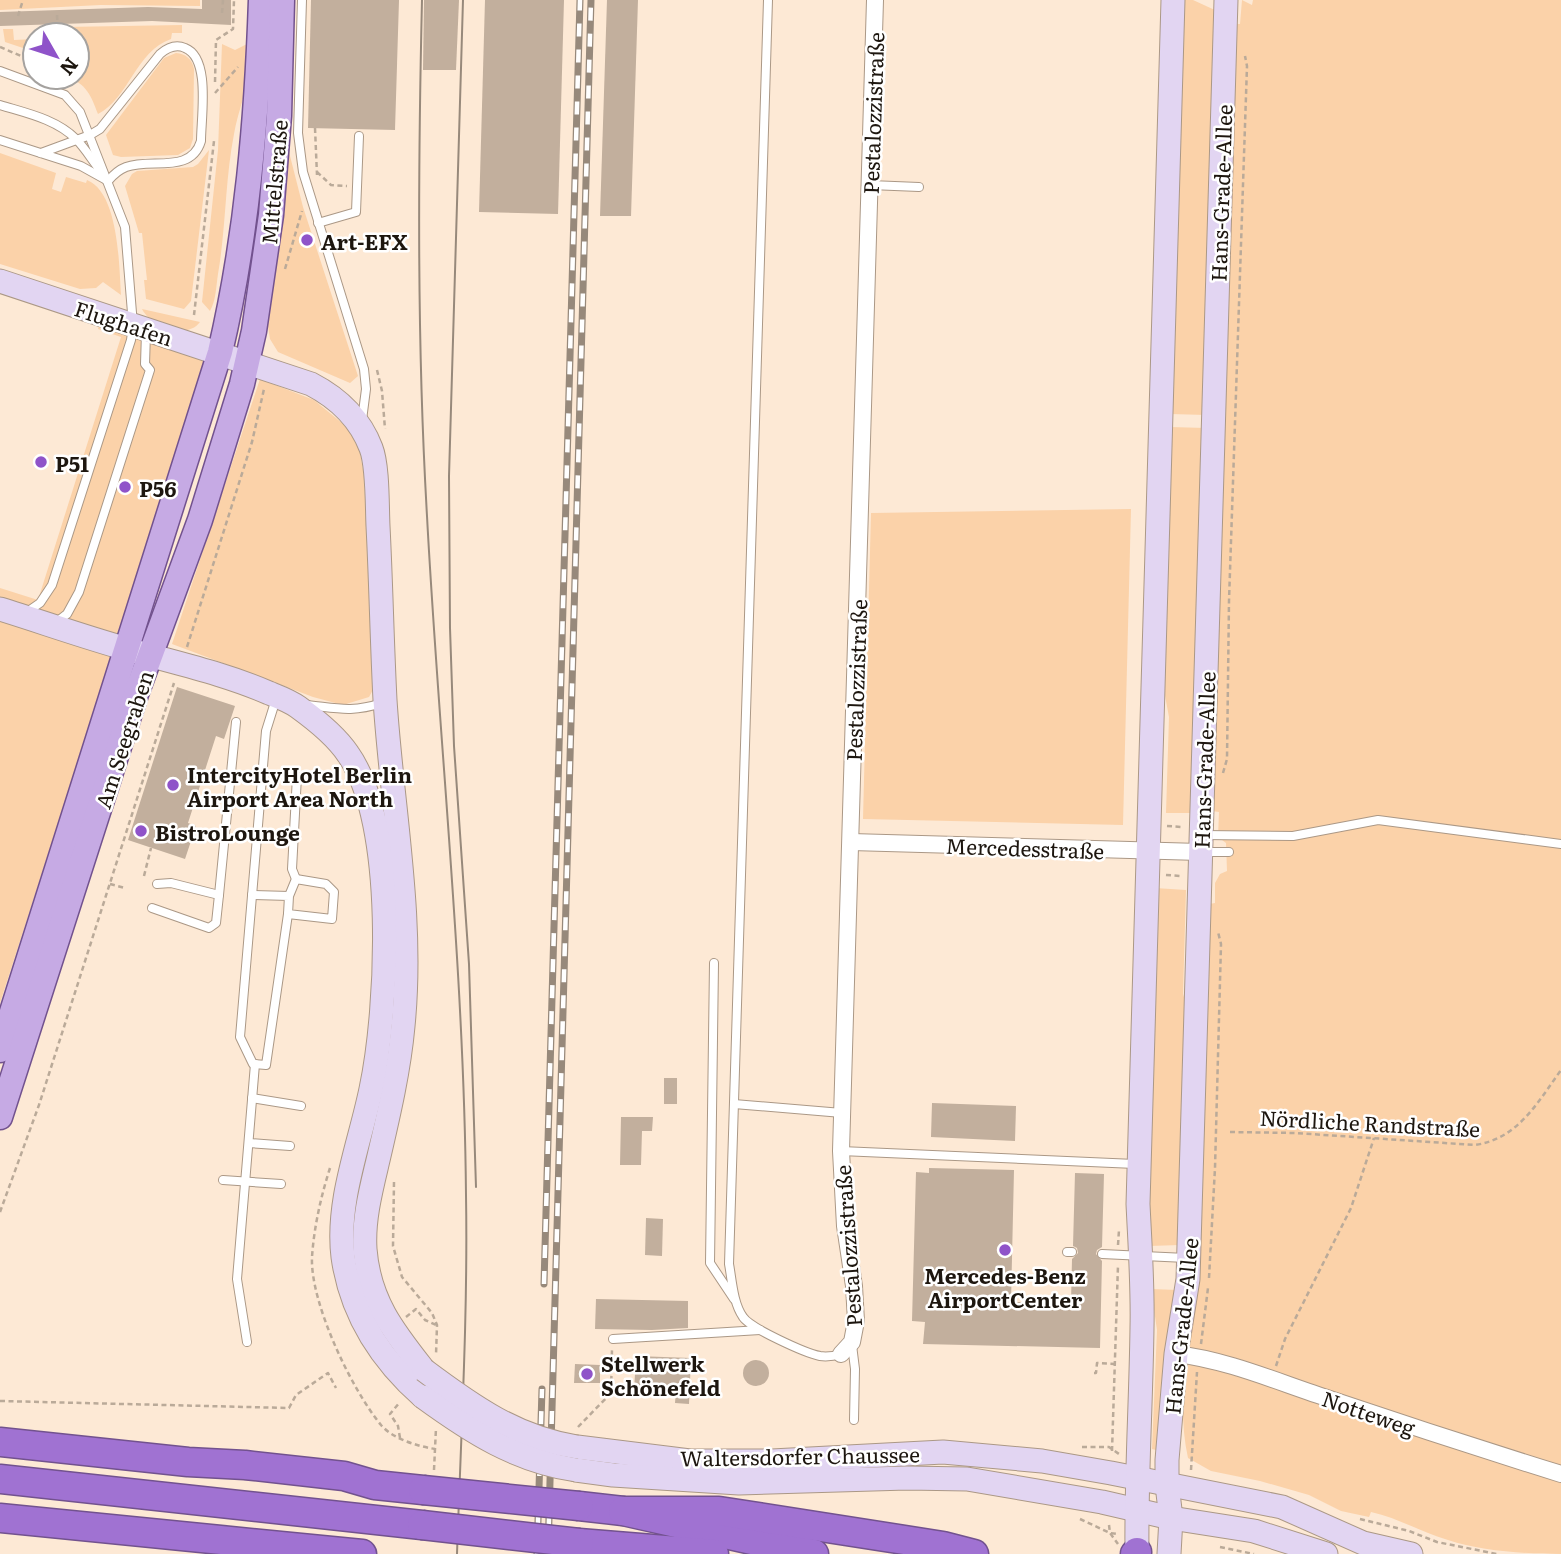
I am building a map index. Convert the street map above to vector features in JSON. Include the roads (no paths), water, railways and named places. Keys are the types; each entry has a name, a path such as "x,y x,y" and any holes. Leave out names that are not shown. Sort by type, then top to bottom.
{"highway":[{"path":"0,1442 344,1476 375,1485"},
{"path":"0,1479 579,1543 714,1554"},
{"path":"221,1502 248,1493 428,1483 623,1511 814,1554"},
{"path":"623,1511 719,1511 943,1546 974,1554"},
{"path":"0,1518 362,1554"},
{"path":"154,1534 200,1554"}],"main road":[{"name":"Mittelstraße","path":"220,352 238,254 255,130 261,0"},
{"name":"Mittelstraße","path":"258,365 278,116 282,0"},
{"name":"Hans-Grade-Allee","path":"1132,1552 1139,1512 1136,1478 1142,1328 1138,1204 1173,0"},
{"name":"Hans-Grade-Allee","path":"1169,1554 1171,1518 1167,1485 1176,1353 1189,1259 1226,0"},
{"name":"Flughafen","path":"0,281 258,365"},
{"name":"Am Seegraben","path":"0,1050 220,352"},
{"name":"Am Seegraben","path":"0,1117 136,694 200,520 236,408 258,365"},
{"name":"Waltersdorfer Chaussee","path":"258,365 322,389 361,426 372,451 377,503 385,702 407,931 403,1026 397,1073 370,1193 365,1250 373,1290 390,1328 492,1418 525,1434 556,1444 690,1461 772,1461 943,1452 1042,1461 1282,1507 1363,1543 1411,1554"},
{"path":"11,612 127,649"},
{"name":"Waltersdorfer Chaussee","path":"127,649 222,674 286,701 319,723 349,755 366,790 374,816 382,878 382,1017 372,1087 344,1216 344,1257 352,1296 361,1320 412,1399 506,1450 536,1462 576,1471 739,1482 967,1479 1254,1531 1326,1554"}],"street":[{"name":"Pestalozzistraße","path":"846,1348 856,1321 855,1286 845,1226 841,1151 875,0"},
{"name":"Mercedesstraße","path":"851,842 1149,852 1200,838"},
{"name":"Notteweg","path":"1176,1353 1272,1380 1561,1474"}],"lane":[{"path":"302,0 298,133 303,173 364,369 366,389 361,426"},
{"path":"768,0 729,1264 743,1317 760,1331 817,1356 831,1357 846,1348 855,1369 854,1420"},
{"path":"41,153 100,129 166,49 181,47 195,54 200,60 202,76 201,141 198,150 187,160 123,168 108,181"},
{"path":"0,71 65,95 80,112 125,227 145,364 150,370 79,592 67,614 52,625"},
{"path":"0,105 54,123 78,140 108,181"},
{"path":"86,125 94,130 100,129"},
{"path":"318,223 356,212 359,136"},
{"path":"0,140 81,166 108,181"},
{"path":"870,185 919,187"},
{"path":"11,612 40,603 52,585 131,340 139,327"},
{"path":"247,1342 237,1279 255,1064 240,1037 266,731 286,701"},
{"name":"Waltersdorfer Chaussee","path":"286,701 343,711 363,709 385,702"},
{"path":"152,908 209,928 216,923 236,722"},
{"path":"255,1064 266,1065 289,896 296,879 292,869 298,776"},
{"path":"1200,838 1293,836 1378,820 1561,844"},
{"path":"1200,838 1229,852"},
{"path":"288,914 332,919 334,892 326,884 296,879"},
{"path":"157,884 171,883 219,895"},
{"path":"252,895 289,896"},
{"path":"714,963 710,1262 738,1305"},
{"path":"252,1098 301,1106"},
{"path":"734,1104 842,1113"},
{"path":"248,1143 290,1146"},
{"path":"841,1151 1139,1164"},
{"path":"223,1180 281,1184"},
{"path":"1102,1254 1189,1259"},
{"path":"613,1339 760,1331"}],"tram line":[{"path":"422,0 419,258 421,387 432,601 461,1025 466,1195 464,1374 457,1554"},
{"path":"463,0 449,476 450,628 454,746 469,964 476,1187"}],"railway":[{"path":"544,1284 580,0"},
{"path":"548,1554 591,0"},
{"path":"537,1554 542,1389"}],"place":[{"name":"Art-EFX","path":"307,240"},
{"name":"P51","path":"41,462"},
{"name":"P56","path":"125,487"},
{"name":"IntercityHotel Berlin Airport Area North","path":"173,785"},
{"name":"BistroLounge","path":"141,831"},
{"name":"Mercedes-Benz AirportCenter","path":"1005,1250"},
{"name":"Stellwerk Schönefeld","path":"587,1374"}]}
